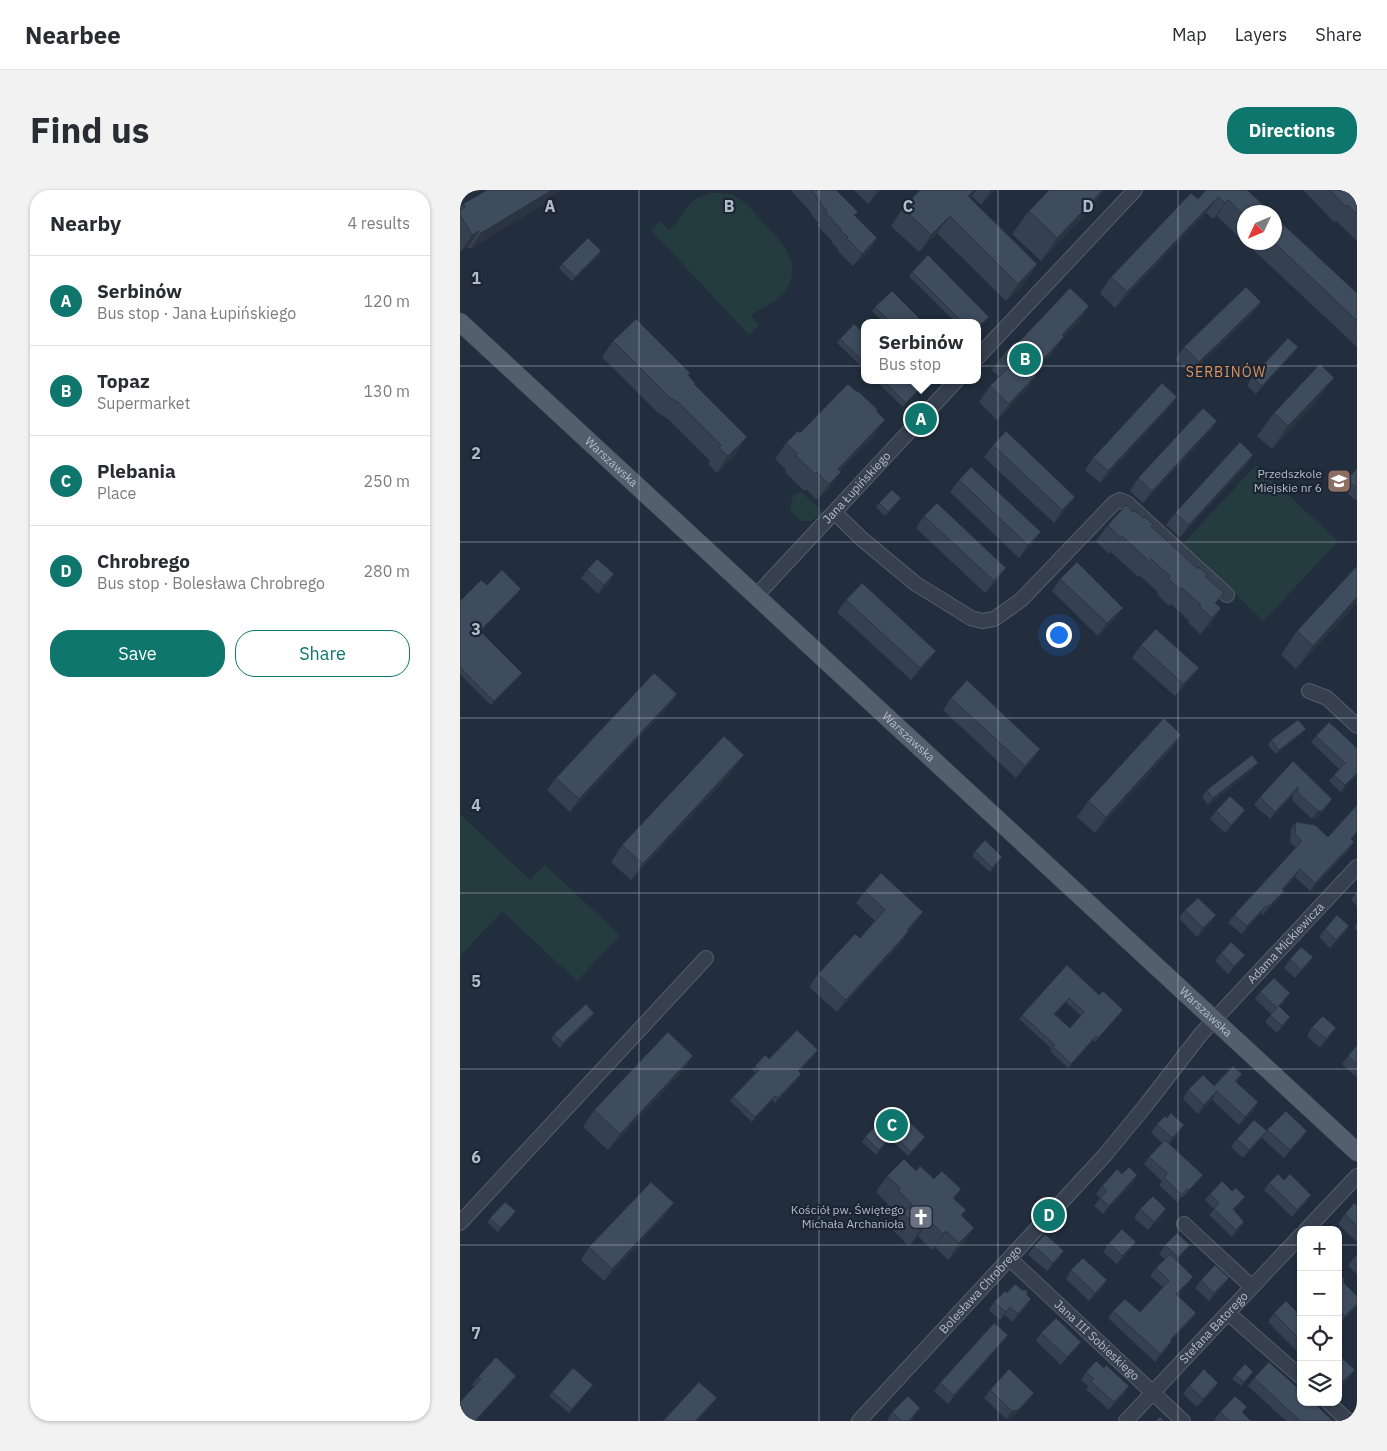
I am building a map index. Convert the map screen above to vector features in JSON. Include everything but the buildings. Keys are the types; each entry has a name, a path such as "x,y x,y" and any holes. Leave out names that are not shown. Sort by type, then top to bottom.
{"main road":[{"name":"Warszawska","path":"460,322 1357,1152"}],"street":[{"path":"981,354 1135,190"},
{"name":"Jana Łupińskiego","path":"756,596 953,384"},
{"path":"835,513 916,584 971,618 982,620 994,619 1021,600 1107,510 1120,500 1127,503 1227,596"},
{"path":"1309,692 1327,698 1357,726"},
{"name":"Adama Mickiewicza","path":"1214,1019 1357,866"},
{"path":"460,1223 706,958"},
{"name":"Bolesława Chrobrego","path":"859,1421 1105,1155 1214,1019"},
{"path":"1310,1226 1357,1176"},
{"path":"1184,1224 1252,1287"},
{"name":"Stefana Batorego","path":"1126,1421 1297,1239"},
{"name":"Jana III Sobieskiego","path":"1010,1259 1183,1421"},
{"path":"1228,1313 1297,1374"},
{"path":"1332,1406 1348,1421"}],"green space":[{"path":"711,193 729,194 742,201 780,241 790,257 792,275 786,291 777,300 751,316 759,325 749,335 651,230 660,221 669,230 679,220 690,203 697,198"},
{"path":"1256,465 1338,541 1264,621 1182,545"},
{"path":"800,491 824,513 811,521 801,521 790,510 793,495"},
{"path":"460,814 530,880 545,865 620,935 577,981 502,911 460,956"}],"place":[{"name":"Topaz","path":"1025,359"},
{"name":"Serbinów","path":"921,419"},
{"name":"Przedszkole Miejskie nr 6","path":"1339,481"},
{"name":"Plebania","path":"892,1125"},
{"name":"Chrobrego","path":"1049,1215"},
{"name":"Kościół pw. Świętego Michała Archanioła","path":"921,1217"}],"district":[{"name":"SERBINÓW","path":"1226,372"}]}
